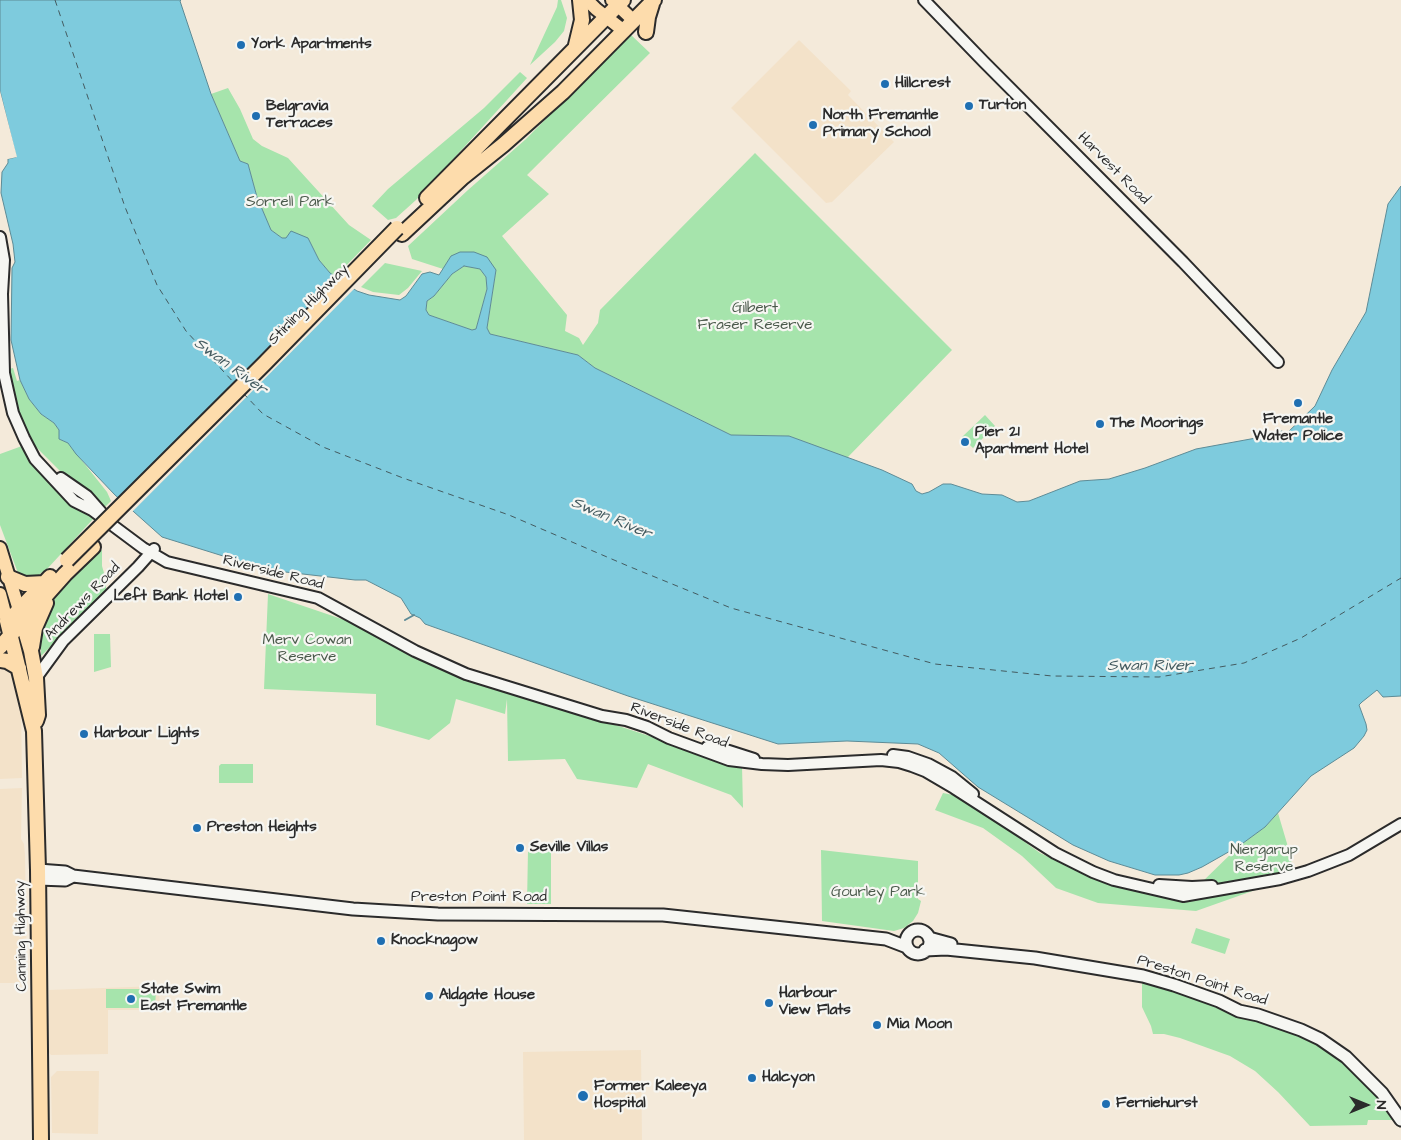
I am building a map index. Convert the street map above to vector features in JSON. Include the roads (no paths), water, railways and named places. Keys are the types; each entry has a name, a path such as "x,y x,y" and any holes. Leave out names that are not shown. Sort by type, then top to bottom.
{"highway":[{"path":"576,46 582,20 580,0"},
{"path":"646,32 648,17 654,0"},
{"name":"Stirling Highway","path":"399,231 504,145 563,92 654,0"},
{"name":"Stirling Highway","path":"0,647 6,628 21,616 70,563 264,364 399,231 606,17 617,2"},
{"path":"8,577 25,584 48,586 35,628 31,651"},
{"name":"Canning Highway","path":"21,616 36,678 38,715 34,731"},
{"name":"Canning Highway","path":"6,628 19,668 34,731 38,874 41,1140"},
{"path":"0,660 7,661 19,668"}],"main road":[{"path":"588,0 624,31"},
{"path":"617,2 634,20"},
{"name":"Canning Highway","path":"0,548 21,616"},
{"name":"Canning Highway","path":"0,594 6,628"},
{"name":"Preston Point Road","path":"38,874 65,880 73,876 370,911 438,914 663,915 907,942 915,953 925,950 946,949 1035,958 1143,976 1219,1001 1239,1011 1258,1015 1301,1030 1320,1039 1346,1057 1382,1093 1401,1120"},
{"name":"Preston Point Road","path":"907,942 912,932 918,930 924,932 929,938 947,944 1120,965 1142,970 1228,999 1240,1006 1253,1007 1294,1021 1336,1042 1357,1058 1372,1077 1386,1088 1401,1109"},
{"path":"925,950 929,945 929,938"}],"street":[{"name":"Harvest Road","path":"924,0 1183,262 1278,362"},
{"name":"Riverside Road","path":"0,242 4,275 2,294"},
{"name":"Riverside Road","path":"0,278 3,361 6,385 18,426 31,450 64,480 87,496 102,513 152,551 175,565 318,598 415,651 466,674 602,716 633,722 669,738 729,760 788,765 881,760 912,766 925,771 954,788 1055,853 1094,872 1114,880 1183,896 1280,879 1308,871 1349,855 1401,824"},
{"name":"Riverside Road","path":"152,551 188,564 304,588 415,644 438,658 470,671 510,685 556,696 599,710 621,713 674,736 707,747 766,760 793,761 869,755 896,755 917,760 952,777 976,797 1059,850 1101,870 1139,882 1192,887 1266,877 1340,852 1371,836 1401,816"},
{"name":"Andrews Road","path":"36,678 63,641 152,551"}],"water":[{"name":"Swan River","path":"0,0 181,0 211,94 240,161 248,164 257,197 271,230 282,238 286,238 291,231 308,238 319,260 330,273 357,291 400,300 406,296 422,274 430,272 439,275 451,256 460,252 474,252 487,257 496,270 487,328 490,334 578,355 595,368 731,435 789,436 882,470 912,484 916,491 922,494 943,484 951,484 982,494 1002,495 1017,502 1029,501 1080,481 1109,479 1196,449 1256,438 1282,431 1286,434 1315,406 1332,370 1366,312 1388,204 1401,186 1401,696 1383,697 1377,690 1362,702 1359,705 1367,730 1354,748 1311,776 1265,827 1239,846 1188,873 1155,875 1109,861 1073,845 978,787 939,753 918,744 847,741 778,744 628,696 425,624 420,618 411,614 401,598 366,580 268,570 162,537 115,495 68,443 59,439 59,430 54,423 41,414 29,399 20,380 11,340 12,268 15,262 13,244 1,193 2,172 8,163 8,159 16,157 0,91","holes":["464,266 480,269 486,277 487,289 476,329 472,330 429,315 426,310 427,301 434,296 452,274"]}],"waterway":[{"path":"405,620 414,615"}],"place":[{"name":"York Apartments","path":"241,45"},
{"name":"Hillcrest","path":"885,84"},
{"name":"Turton","path":"969,106"},
{"name":"Belgravia Terraces","path":"256,116"},
{"name":"North Fremantle Primary School","path":"813,125"},
{"name":"Fremantle Water Police","path":"1298,403"},
{"name":"The Moorings","path":"1100,424"},
{"name":"Pier 21 Apartment Hotel","path":"965,442"},
{"name":"Left Bank Hotel","path":"238,597"},
{"name":"Harbour Lights","path":"84,734"},
{"name":"Preston Heights","path":"197,828"},
{"name":"Seville Villas","path":"520,848"},
{"name":"Knocknagow","path":"381,941"},
{"name":"Aldgate House","path":"429,996"},
{"name":"State Swim East Fremantle","path":"131,999"},
{"name":"Harbour View Flats","path":"769,1003"},
{"name":"Mia Moon","path":"877,1025"},
{"name":"Halcyon","path":"752,1078"},
{"name":"Former Kaleeya Hospital","path":"583,1096"},
{"name":"Ferniehurst","path":"1106,1104"}],"park label":[{"name":"Sorrell Park","path":"290,203"},
{"name":"Gilbert Fraser Reserve","path":"755,318"},
{"name":"Merv Cowan Reserve","path":"307,650"},
{"name":"Niergarup Reserve","path":"1264,860"},
{"name":"Gourley Park","path":"878,893"}]}
